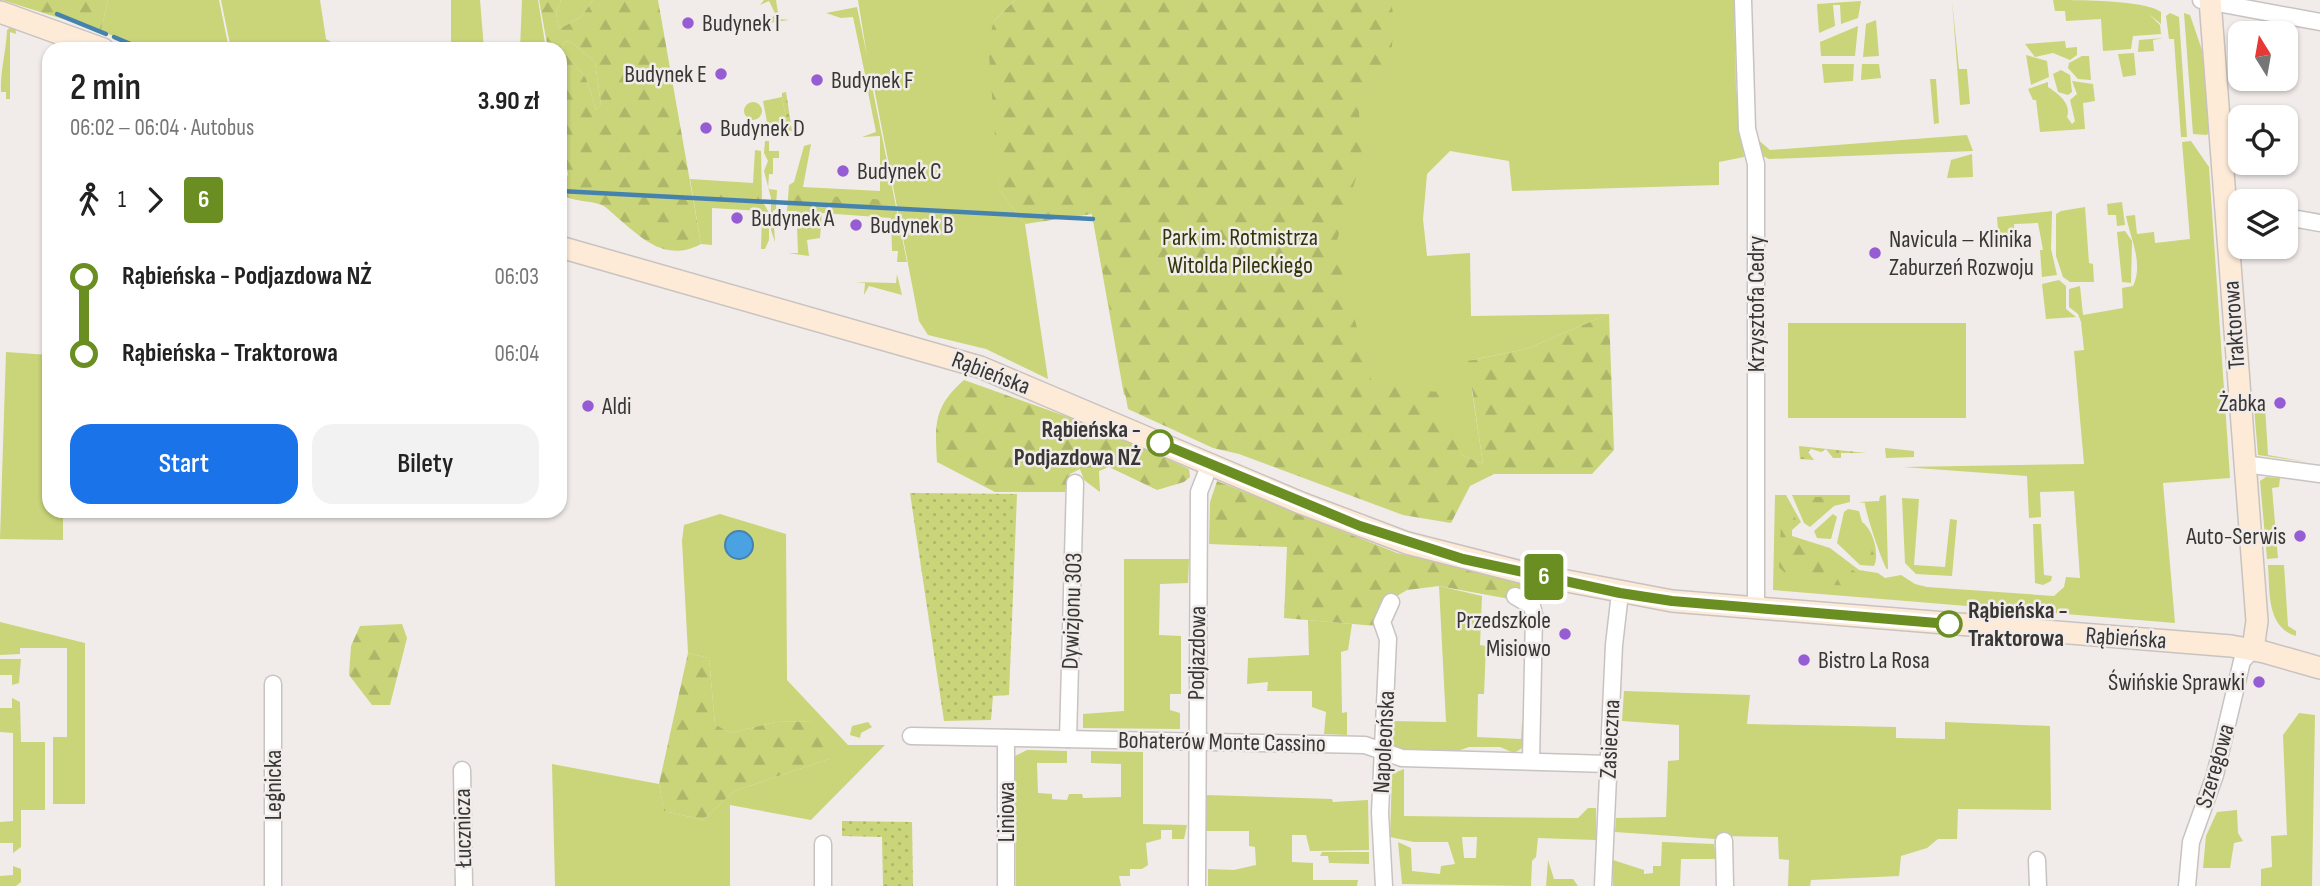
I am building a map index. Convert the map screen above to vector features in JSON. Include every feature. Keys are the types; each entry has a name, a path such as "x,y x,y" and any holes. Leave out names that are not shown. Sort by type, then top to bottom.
{"street":[{"name":"Krzysztofa Cedry","path":"1743,0 1747,129 1756,163 1756,609"},
{"path":"2207,1 2320,22"},
{"name":"Traktorowa","path":"2207,1 2231,189"},
{"path":"0,12 84,42"},
{"path":"2298,219 2320,223"},
{"name":"Rąbieńska","path":"567,249 980,367 1395,539 1463,559 1620,593 1756,609 2253,649 2320,668"},
{"name":"Traktorowa","path":"2235,259 2244,464 2257,621 2253,649"},
{"name":"Podjazdowa","path":"1197,886 1199,492 1210,464"},
{"path":"2244,464 2320,474"},
{"name":"Dywizjonu 303","path":"1068,739 1075,483"},
{"name":"Zasieczna","path":"1603,886 1614,645 1620,593"},
{"path":"1515,596 1532,606 1534,614 1531,761"},
{"name":"Napoleońska","path":"1384,886 1380,813 1388,639 1382,622 1391,602"},
{"name":"Szeregowa","path":"2187,886 2191,842 2215,775 2242,661 2253,649"},
{"name":"Legnicka","path":"273,684 273,886"},
{"name":"Bohaterów Monte Cassino","path":"911,736 1365,746 1402,758 1609,764"},
{"name":"Liniowa","path":"1006,738 1006,886"},
{"name":"Łucznicza","path":"462,770 464,886"},
{"path":"1724,841 1725,886"},
{"path":"823,844 823,886"},
{"path":"2037,860 2038,886"}],"green space":[{"path":"2,0 108,0 101,31"},
{"path":"108,0 219,0 228,42 128,42 101,31"},
{"path":"221,0 320,0 326,39 331,42 230,42"},
{"path":"451,0 480,0 483,42 451,42"},
{"path":"522,0 538,0 545,42 520,42"},
{"path":"539,0 561,0 556,13 559,29 581,17 593,0 658,0 701,244 678,251 667,250 647,241 602,205 567,197 567,56 586,78 596,110 601,104 595,62 570,41 547,42"},
{"path":"561,0 593,0 581,17 559,29 556,13"},
{"path":"764,0 776,0 779,19 789,20 768,23 766,20 776,15 769,1 760,5"},
{"path":"858,0 1015,0 994,21 999,190 1025,224 1048,379 986,349 928,335 919,321 872,77 875,72 870,76 907,262 897,262 898,251 892,251 891,218 822,213 820,238 807,240 809,256 788,253 798,253 797,226 787,226 787,222 797,222 797,211 787,211 789,185 794,182 804,146 811,144 803,187 880,191 880,136 862,137 876,132 866,82 856,81 866,79 853,17 841,18 826,13 857,7 867,56"},
{"name":"Park im. Rotmistrza Witolda Pileckiego","path":"1015,0 1391,0 1394,21 1390,70 1366,70 1358,98 1362,158 1335,247 1372,383 1438,392 1462,455 1483,464 1468,361 1526,349 1609,314 1614,450 1592,474 1494,474 1470,486 1451,523 1403,515 1239,454 1213,448 1128,409 1092,214 1025,224 999,190 988,42 994,21"},
{"name":"Park im. Rotmistrza Witolda Pileckiego","path":"1054,0 1734,0 1736,87 1744,157 1719,162 1719,185 1512,191 1509,161 1450,151 1427,174 1423,219 1427,256 1470,253 1471,316 1609,314 1526,349 1472,360 1472,391 1483,464 1462,455 1433,391 1124,395"},
{"path":"1952,0 1959,69 1967,69 1970,104 1960,105"},
{"path":"2053,0 2110,2 2153,8 2161,12 2161,24 2149,14 2160,25 2161,34 2133,36 2131,49 2103,51 2101,19 2066,21 2065,11 2055,11"},
{"path":"1861,1 1858,18 1841,24 1840,5 1833,5 1835,26 1819,33 1817,4"},
{"path":"2170,13 2179,17 2187,137 2181,137 2174,39 2169,39 2166,16"},
{"path":"2184,13 2190,15 2204,56 2210,130 2207,135 2193,134"},
{"path":"1876,20 1879,56 1863,57 1866,24"},
{"path":"15,24 16,34 10,32 10,99 6,99 6,92 1,92 2,69 7,30"},
{"path":"1858,26 1855,56 1821,56 1820,42"},
{"path":"2163,38 2153,40 2154,51 2138,52 2139,40"},
{"path":"570,41 595,62 601,104 596,110 586,78 567,56 567,42 564,42"},
{"path":"2065,41 2066,48 2077,47 2077,55 2070,60 2053,53 2035,57 2025,44"},
{"path":"2134,53 2136,75 2123,77 2118,54"},
{"path":"2026,55 2047,61 2049,77 2031,85"},
{"path":"2082,56 2089,56 2091,80 2078,79 2068,68 2069,63"},
{"path":"1822,64 1854,64 1853,81 1824,83"},
{"path":"1862,64 1879,64 1881,78 1861,80"},
{"path":"2061,70 2070,75 2072,92 2068,95 2058,92 2053,74"},
{"path":"1930,79 1936,79 1939,123 1934,124"},
{"path":"2072,81 2093,84 2095,101 2083,103 2085,129 2040,132 2036,100 2033,100 2028,89 2048,82 2048,87 2066,103 2067,117 2072,124 2075,121 2070,100 2077,94"},
{"path":"786,92 792,131 766,129 766,125 788,127 782,97 782,93"},
{"path":"782,97 788,127 768,127 763,101"},
{"path":"753,102 759,105 762,111 759,117 753,120 747,117 744,111 747,105"},
{"path":"1967,135 1973,151 1769,159 1761,155 1756,138 1770,150"},
{"path":"765,141 769,141 769,151 779,151 779,158 773,158 773,174 769,174 768,187 764,171 768,161 764,153"},
{"path":"2191,141 2209,167 2230,478 2163,483 2175,623 1773,590 1775,495 1786,495 1801,522 1792,530 1792,536 1830,548 1859,570 1878,573 1885,578 1901,575 1915,584 1927,587 2054,596 2064,587 2066,577 2080,578 2074,491 2040,492 2041,517 2029,518 2027,476 1903,467 2084,464 2074,351 2084,350 2081,322 2078,314 2069,307 2069,289 2080,286 2083,315 2123,308 2122,288 2133,286 2137,269 2126,216 2135,215 2137,234 2154,232 2155,243 2190,239 2182,142"},
{"path":"755,150 761,151 762,200 769,213 769,240 765,249 761,249 762,211 712,208 712,245 701,244 690,179 753,183"},
{"path":"1972,154 1973,177 1947,178 1951,160"},
{"path":"741,189 757,194 762,204 715,201 704,204 699,191"},
{"path":"769,189 777,190 776,209 773,211 775,242 771,230"},
{"path":"793,194 887,200 892,211 886,214 821,210 815,216 813,230 803,237 800,209 792,204"},
{"path":"2122,202 2125,225 2117,226 2116,215 2108,215 2107,204"},
{"path":"2085,207 2089,263 2093,264 2094,282 2070,282 2063,277 2056,256 2056,214"},
{"path":"2052,211 2051,249 2057,275 2042,277 2040,250 2043,250 2038,223 2014,224 2015,242 1999,243 1997,217"},
{"path":"2125,231 2132,241 2131,283 2122,282 2117,232"},
{"path":"897,274 902,295 869,286 864,295 865,283 855,282 896,283"},
{"path":"2059,280 2066,286 2066,309 2076,317 2046,319 2042,284"},
{"path":"1788,323 1966,323 1966,418 1788,418"},
{"path":"6,352 42,355 42,518 63,518 63,540 0,539"},
{"path":"964,380 1110,432 1189,469 1190,477 1184,482 1157,490 1109,467 1099,471 1100,492 1084,480 1080,469 1070,474 1065,492 995,492 937,462 938,417 946,399"},
{"path":"2265,406 2268,455 2308,462 2258,455 2254,407"},
{"path":"1799,446 1866,453 1841,453 1841,458 1833,458 1826,449 1821,452 1811,449 1808,452 1814,460 1800,459"},
{"path":"1885,448 1914,451 1914,457 1886,458"},
{"path":"2266,477 2280,478 2279,487 2272,488 2278,558 2267,559 2260,481"},
{"path":"1217,481 1397,553 1563,590 1560,604 1520,594 1515,600 1439,586 1407,590 1380,606 1376,626 1284,618 1287,547 1209,544 1210,502"},
{"path":"910,493 1017,494 1009,695 993,696 991,720 944,721"},
{"path":"1792,495 1850,495 1850,502 1834,506 1810,527 1804,523"},
{"path":"1886,495 1888,569 1878,549 1865,503 1859,502 1879,501 1880,496"},
{"path":"1806,497 1841,497 1813,522 1808,520 1799,501"},
{"path":"1902,498 1919,499 1914,565 1945,567 1950,519 1957,520 1952,576 1916,574 1905,563"},
{"path":"1782,505 1789,505 1796,520 1789,536 1810,548 1826,553 1860,575 1857,584 1826,585 1804,581 1794,578 1779,567"},
{"path":"1848,509 1859,511 1862,522 1872,536 1876,549 1874,566 1860,565 1837,543 1844,512"},
{"path":"720,514 786,534 787,680 848,745 885,745 811,820 730,805 730,886 555,886 552,764 659,784 664,811 703,820 734,791 829,759 814,721 775,722 730,733 715,724 709,658 688,653 682,541 684,525"},
{"path":"1833,514 1837,517 1831,539 1817,538 1814,531"},
{"path":"2033,524 2041,524 2044,575 2052,576 2051,581 2043,585 2035,583"},
{"path":"1867,541 1874,554 1870,565 1862,563 1849,551 1850,547 1864,548"},
{"path":"1124,559 1189,559 1188,583 1160,584 1159,635 1181,636 1181,694 1170,694 1170,710 1180,713 1180,729 1083,728 1083,714 1124,711"},
{"path":"2268,565 2284,565 2288,626 2296,631 2296,636 2279,625 2274,616"},
{"path":"1439,586 1482,596 1480,645 1486,646 1484,694 1478,694 1477,737 1521,739 1522,722 1526,723 1524,747 1514,753 1500,747 1469,747 1455,752 1402,752 1393,747 1392,721 1446,722"},
{"path":"1308,620 1352,624 1348,650 1341,652 1342,713 1347,712 1347,735 1324,734 1326,712 1312,707 1312,691 1267,691 1268,682 1247,684 1248,658 1309,655"},
{"path":"0,622 85,643 85,804 53,804 53,737 67,737 67,648 20,648 20,654 0,655"},
{"path":"402,624 407,638 390,705 372,705 349,675 351,646 360,626"},
{"path":"688,653 709,658 715,724 730,733 775,722 815,721 832,747 829,759 734,791 703,820 664,811 659,784"},
{"path":"0,659 21,659 19,683 12,685 12,675 0,675"},
{"path":"1624,691 1750,695 1747,724 1896,727 1896,738 1945,739 1945,722 2050,726 2051,810 1958,809 1957,839 1938,839 1927,848 1901,856 1899,876 1811,880 1810,886 1788,886 1789,860 1779,859 1778,837 1721,836 1714,844 1715,839 1615,832 1616,818 1666,817 1668,761 1679,760 1679,725 1622,721"},
{"path":"12,698 20,702 21,742 45,742 45,810 21,810 21,847 13,853 13,843 0,843 0,822 13,821 13,733 0,732 0,708 12,708"},
{"path":"2299,713 2315,715 2312,886 2261,886 2261,869 2272,867 2271,836 2287,835 2283,735"},
{"path":"868,722 872,727 861,733 860,738 850,735 852,726"},
{"path":"1027,750 1067,751 1067,763 1037,763 1038,793 1052,794 1052,799 1067,800 1069,794 1082,794 1083,798 1121,797 1121,764 1091,763 1091,751 1143,752 1143,824 1187,825 1184,839 1172,839 1172,830 1161,830 1161,839 1146,843 1148,865 1142,869 1130,869 1130,876 1119,876 1121,886 1016,886 1015,756"},
{"path":"1404,769 1404,816 1578,818 1588,808 1596,808 1596,840 1538,838 1536,857 1532,861 1531,886 1402,884 1398,842 1411,848 1412,871 1440,874 1441,866 1455,864 1448,842 1414,842 1390,837 1392,774","holes":["1462,837 1477,837 1476,858 1464,858"]},
{"path":"1205,795 1332,799 1333,802 1368,800 1369,850 1310,851 1306,835 1292,835 1292,862 1313,863 1313,880 1358,880 1357,886 1208,886 1208,869 1234,870 1256,865 1255,847 1249,846 1249,831 1205,831"},
{"path":"2237,810 2238,833 2243,841 2234,843 2230,868 2203,868 2206,836 2217,812"},
{"path":"842,821 912,822 913,886 883,886 882,837 842,836"},
{"path":"1662,842 1714,844 1716,859 1681,859 1680,886 1613,886 1613,860 1644,870 1644,874 1653,873 1653,866 1661,866"},
{"path":"1322,852 1369,852 1369,864 1329,863 1328,856 1320,856"},
{"path":"1548,860 1554,879 1573,879 1578,886 1546,886"},
{"path":"13,866 21,869 21,882 16,886 0,886 0,876 13,875"}],"water":[{"path":"739,531 749,535 753,545 749,555 739,559 729,555 725,545 729,535"}],"waterway":[{"path":"57,14 106,34"},
{"path":"114,37 126,42"},
{"path":"567,191 1093,219"}],"bus line":[{"name":"6","path":"1160,443 1360,526 1463,559 1620,593 1672,601 1949,624"}],"place":[{"name":"Budynek I","path":"688,23"},
{"name":"Budynek E","path":"721,74"},
{"name":"Budynek F","path":"817,80"},
{"name":"Budynek D","path":"706,128"},
{"name":"Budynek C","path":"843,171"},
{"name":"Budynek A","path":"737,218"},
{"name":"Budynek B","path":"856,225"},
{"name":"Navicula – Klinika Zaburzeń Rozwoju","path":"1875,253"},
{"name":"Żabka","path":"2280,403"},
{"name":"Aldi","path":"588,406"},
{"name":"Rąbieńska - Podjazdowa NŻ","path":"1160,443"},
{"name":"Auto-Serwis","path":"2300,536"},
{"name":"Rąbieńska - Traktorowa","path":"1949,624"},
{"name":"Przedszkole Misiowo","path":"1565,634"},
{"name":"Bistro La Rosa","path":"1804,660"},
{"name":"Świńskie Sprawki","path":"2259,682"}]}
